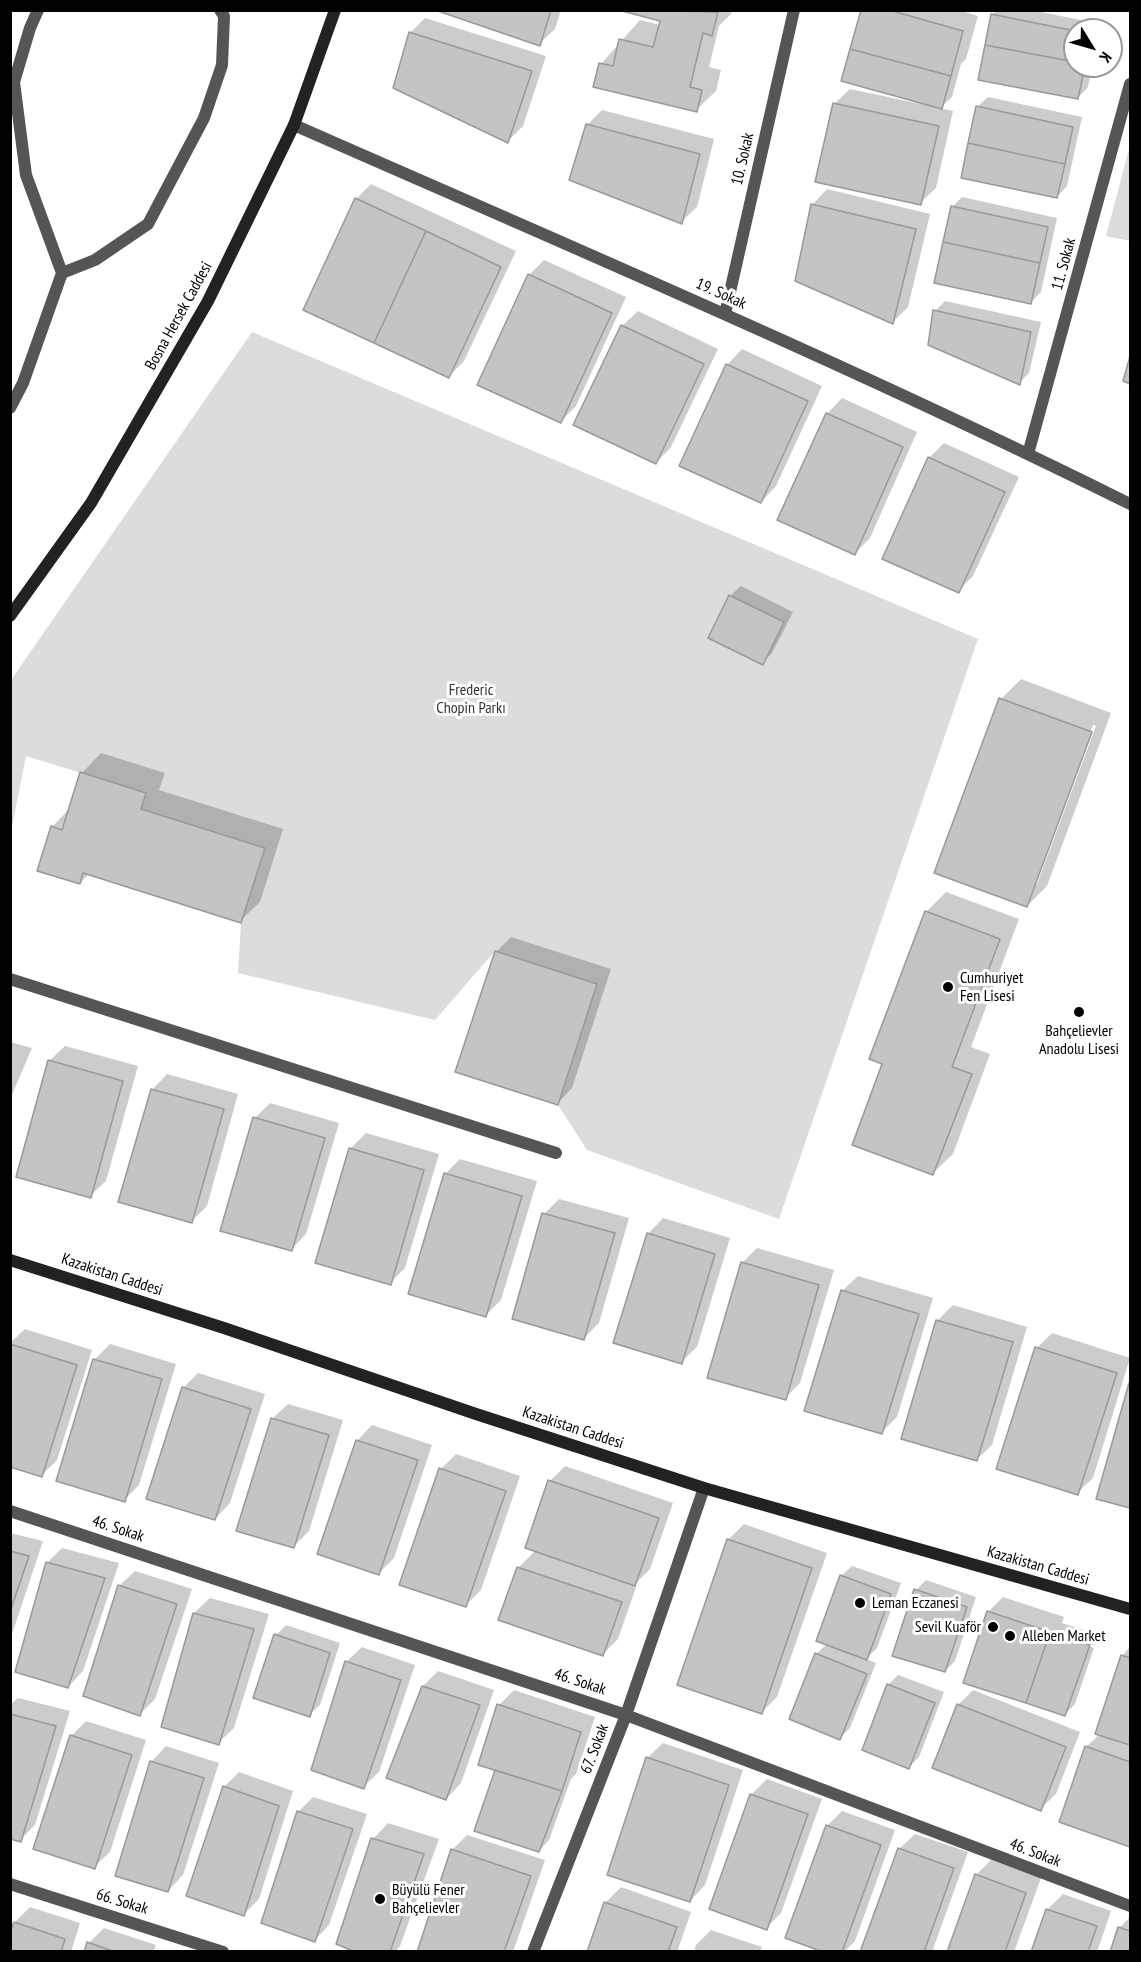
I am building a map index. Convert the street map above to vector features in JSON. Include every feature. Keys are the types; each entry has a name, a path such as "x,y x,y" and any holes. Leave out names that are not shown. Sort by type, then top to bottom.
{"main road":[{"name":"Bosna Hersek Caddesi","path":"10,616 91,503 208,301 294,125 334,10"},
{"name":"Kazakistan Caddesi","path":"10,1260 224,1328 476,1414 704,1488 1131,1609"}],"street":[{"path":"10,408 24,383 62,273 26,175 14,82 30,28 38,10"},
{"path":"62,273 95,260 148,224 204,118 222,65 224,16 220,10"},
{"name":"10. Sokak","path":"725,314 794,10"},
{"name":"11. Sokak","path":"1028,454 1131,84"},
{"name":"19. Sokak","path":"294,125 725,314 1131,504"},
{"path":"10,979 556,1153"},
{"name":"67. Sokak","path":"533,1952 626,1715 704,1488"},
{"name":"46. Sokak","path":"10,1510 626,1715 1131,1906"},
{"name":"66. Sokak","path":"10,1884 223,1952"}],"green space":[{"path":"1130,145 1130,241 1106,236"},
{"name":"Frederic Chopin Parkı","path":"252,332 978,639 779,1219 587,1150 558,1105 597,984 495,951 435,1020 238,973 241,923 264,849 141,809 146,793 26,756 11,832 11,680"}],"building":[{"path":"435,10 551,10 540,46"},
{"path":"618,10 718,12 712,36 703,33 690,87 702,90 697,112 593,87 599,63 613,66 619,39 653,47 660,21"},
{"path":"861,10 889,10 963,31 951,76 850,49"},
{"path":"991,14 1063,29 1063,60 985,45"},
{"path":"409,32 532,71 508,143 393,88"},
{"path":"985,45 1063,60 1063,78 1082,78 1078,99 978,80"},
{"path":"850,49 951,76 942,109 841,81"},
{"path":"833,103 939,126 921,205 815,182"},
{"path":"976,106 1073,127 1065,164 968,143"},
{"path":"586,124 700,154 682,224 569,180"},
{"path":"968,143 1065,164 1057,198 961,178"},
{"path":"355,198 426,231 374,343 303,310"},
{"path":"811,204 916,229 893,324 795,281"},
{"path":"951,206 1048,227 1040,263 943,242"},
{"path":"426,231 501,267 449,378 374,343"},
{"path":"943,242 1040,263 1031,304 934,283"},
{"path":"528,274 612,313 561,423 477,385"},
{"path":"933,310 1031,332 1020,385 928,345"},
{"path":"621,325 704,364 656,464 573,425"},
{"path":"1130,356 1130,384 1123,381"},
{"path":"726,364 808,401 761,503 679,466"},
{"path":"826,413 903,447 855,555 777,520"},
{"path":"928,457 1005,492 959,593 882,559"},
{"path":"729,595 784,622 763,665 708,638"},
{"path":"999,698 1092,732 1027,907 934,873"},
{"path":"80,772 146,793 141,809 265,848 241,923 83,873 80,884 37,871 51,826 62,830"},
{"path":"925,911 1000,939 952,1067 972,1074 933,1175 852,1145 882,1064 869,1059"},
{"path":"495,951 597,984 558,1105 455,1072"},
{"path":"48,1060 123,1081 91,1198 16,1177"},
{"path":"151,1089 224,1109 192,1223 118,1202"},
{"path":"253,1117 325,1138 292,1251 220,1231"},
{"path":"349,1148 424,1170 391,1285 315,1263"},
{"path":"444,1173 522,1196 486,1317 408,1294"},
{"path":"542,1213 615,1233 584,1340 512,1319"},
{"path":"647,1233 715,1254 682,1364 613,1343"},
{"path":"741,1262 819,1285 786,1400 707,1378"},
{"path":"841,1290 919,1314 882,1434 804,1411"},
{"path":"936,1320 1013,1342 977,1461 901,1439"},
{"path":"10,1344 77,1365 42,1477 10,1467"},
{"path":"1035,1347 1117,1373 1078,1495 996,1469"},
{"path":"93,1359 162,1379 125,1502 56,1481"},
{"path":"1130,1383 1130,1508 1096,1499"},
{"path":"182,1387 251,1409 215,1520 146,1499"},
{"path":"271,1418 329,1435 294,1548 236,1531"},
{"path":"356,1440 418,1460 379,1575 317,1554"},
{"path":"439,1468 506,1491 466,1607 399,1585"},
{"path":"548,1480 659,1518 635,1586 525,1548"},
{"path":"727,1539 812,1568 762,1714 677,1685"},
{"path":"10,1551 29,1556 10,1612"},
{"path":"46,1562 105,1578 68,1688 15,1672"},
{"path":"517,1567 622,1602 603,1656 498,1620"},
{"path":"840,1575 891,1594 867,1660 816,1641"},
{"path":"118,1585 177,1604 140,1716 83,1696"},
{"path":"914,1589 967,1607 945,1672 892,1656"},
{"path":"987,1611 1050,1632 1026,1703 963,1683"},
{"path":"193,1613 254,1629 219,1745 161,1727"},
{"path":"1050,1632 1090,1645 1065,1716 1026,1703"},
{"path":"274,1634 330,1653 310,1717 253,1698"},
{"path":"815,1653 867,1674 840,1740 789,1719"},
{"path":"1121,1655 1130,1658 1130,1745 1095,1734"},
{"path":"345,1661 401,1680 364,1789 311,1770"},
{"path":"887,1684 935,1703 909,1769 862,1750"},
{"path":"422,1686 480,1705 446,1800 386,1778"},
{"path":"497,1704 581,1732 562,1791 478,1765"},
{"path":"957,1704 1066,1747 1041,1811 932,1768"},
{"path":"10,1714 56,1726 21,1842 10,1839"},
{"path":"70,1735 132,1755 95,1869 33,1849"},
{"path":"1085,1746 1130,1762 1130,1847 1059,1822"},
{"path":"646,1757 729,1785 690,1902 607,1875"},
{"path":"150,1761 204,1778 168,1892 115,1876"},
{"path":"495,1770 562,1791 539,1852 474,1831"},
{"path":"223,1786 279,1806 244,1916 186,1896"},
{"path":"750,1794 808,1814 767,1930 709,1909"},
{"path":"297,1811 353,1829 315,1942 261,1923"},
{"path":"826,1825 881,1845 842,1952 823,1952 785,1938"},
{"name":"Büyülü Fener Bahçelievler","path":"371,1838 424,1854 390,1952 355,1952 336,1944"},
{"path":"898,1848 954,1868 924,1952 860,1952"},
{"path":"451,1849 531,1876 504,1952 417,1952"},
{"path":"975,1874 1026,1893 1005,1952 947,1952"},
{"path":"604,1902 677,1927 668,1952 587,1952"},
{"path":"1046,1909 1097,1926 1088,1952 1031,1952"},
{"path":"14,1922 65,1939 61,1952 10,1952 10,1932"},
{"path":"1118,1927 1130,1931 1130,1952 1110,1952"},
{"path":"87,1942 115,1952 84,1952"}],"place":[{"name":"Cumhuriyet Fen Lisesi","path":"948,987"},
{"name":"Bahçelievler Anadolu Lisesi","path":"1079,1012"},
{"name":"Leman Eczanesi","path":"860,1603"},
{"name":"Sevil Kuaför","path":"993,1627"},
{"name":"Alleben Market","path":"1010,1636"},
{"name":"Büyülü Fener Bahçelievler","path":"380,1899"}]}
